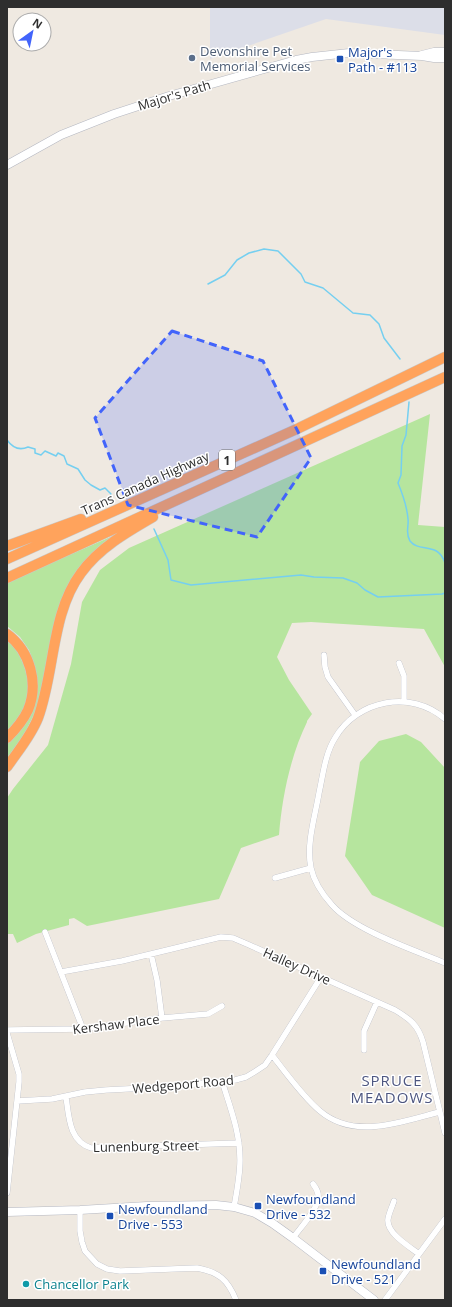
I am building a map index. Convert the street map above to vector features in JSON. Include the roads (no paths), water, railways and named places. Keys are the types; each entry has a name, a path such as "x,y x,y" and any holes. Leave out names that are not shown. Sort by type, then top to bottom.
{"highway":[{"name":"Trans Canada Highway","path":"7,559 299,428 445,357"},
{"name":"1","path":"7,578 445,377"},
{"path":"7,767 27,739 37,718 44,696 62,614 70,593 81,573 94,557 119,538 214,483"},
{"path":"7,546 96,513 110,513"},
{"path":"7,634 14,639 24,652 30,666 32,679 32,694 28,710 18,727 7,738"}],"street":[{"name":"Major's Path","path":"422,56 434,52 445,52"},
{"name":"Major's Path","path":"7,165 61,135 114,114 156,100 279,64 312,57 349,53 445,58"},
{"path":"324,655 328,677 355,715"},
{"path":"399,663 404,676 404,702"},
{"path":"445,719 424,707 404,702 376,705 355,715 339,731 330,747 310,846 311,868 324,895 342,914 377,934 445,963"},
{"path":"275,878 311,868"},
{"path":"45,932 83,1029"},
{"name":"Halley Drive","path":"61,972 151,954 221,937 233,938 406,1016 420,1032 445,1133"},
{"path":"151,954 158,984 162,1018"},
{"name":"Wedgeport Road","path":"17,1101 46,1100 106,1090 165,1087 246,1077 265,1064 272,1055 321,977"},
{"path":"364,1050 364,1030 377,1002"},
{"name":"Kershaw Place","path":"7,1030 83,1029 162,1018 208,1014 222,1006"},
{"path":"7,1034 19,1074 7,1193"},
{"path":"272,1055 307,1098 320,1111 335,1121 351,1126 368,1128 439,1112"},
{"path":"222,1081 233,1116 239,1143 240,1162 234,1207"},
{"name":"Lunenburg Street","path":"66,1097 73,1133 78,1141 86,1147 239,1143"},
{"path":"293,1238 314,1210 318,1200 318,1193 313,1184"},
{"path":"394,1201 388,1219 390,1228 394,1234 419,1254"},
{"path":"7,1212 216,1205 248,1210 262,1217 293,1238 374,1300"},
{"path":"80,1210 80,1230 82,1242 85,1251 97,1264 107,1269 120,1272 197,1268 208,1270 218,1274 227,1283 236,1300"},
{"path":"385,1300 445,1220"}],"waterway":[{"path":"208,284 225,275 237,260 249,253 264,249 278,251 301,274 305,282 323,288 353,313 370,315 379,324 384,338 400,359"},
{"path":"409,402 406,435 402,446 401,475 398,483 407,510 408,535 410,541 414,544 438,552 442,556 445,563"},
{"path":"7,440 16,448 22,449 28,447 35,449 35,453 41,455 45,451 56,456 58,453 64,456 67,464 78,469 85,480 91,485 100,490 105,488 111,494"},
{"path":"154,529 168,560 171,580 191,585 301,575 343,578 357,583 365,590 378,597 445,593"}],"place":[{"name":"Devonshire Pet Memorial Services","path":"192,58"},
{"name":"Major's Path - #113","path":"340,59"},
{"name":"Newfoundland Drive - 532","path":"258,1206"},
{"name":"Newfoundland Drive - 553","path":"110,1216"},
{"name":"Newfoundland Drive - 521","path":"323,1271"},
{"name":"Chancellor Park","path":"26,1284"}],"district":[{"name":"SPRUCE MEADOWS","path":"392,1088"}]}
